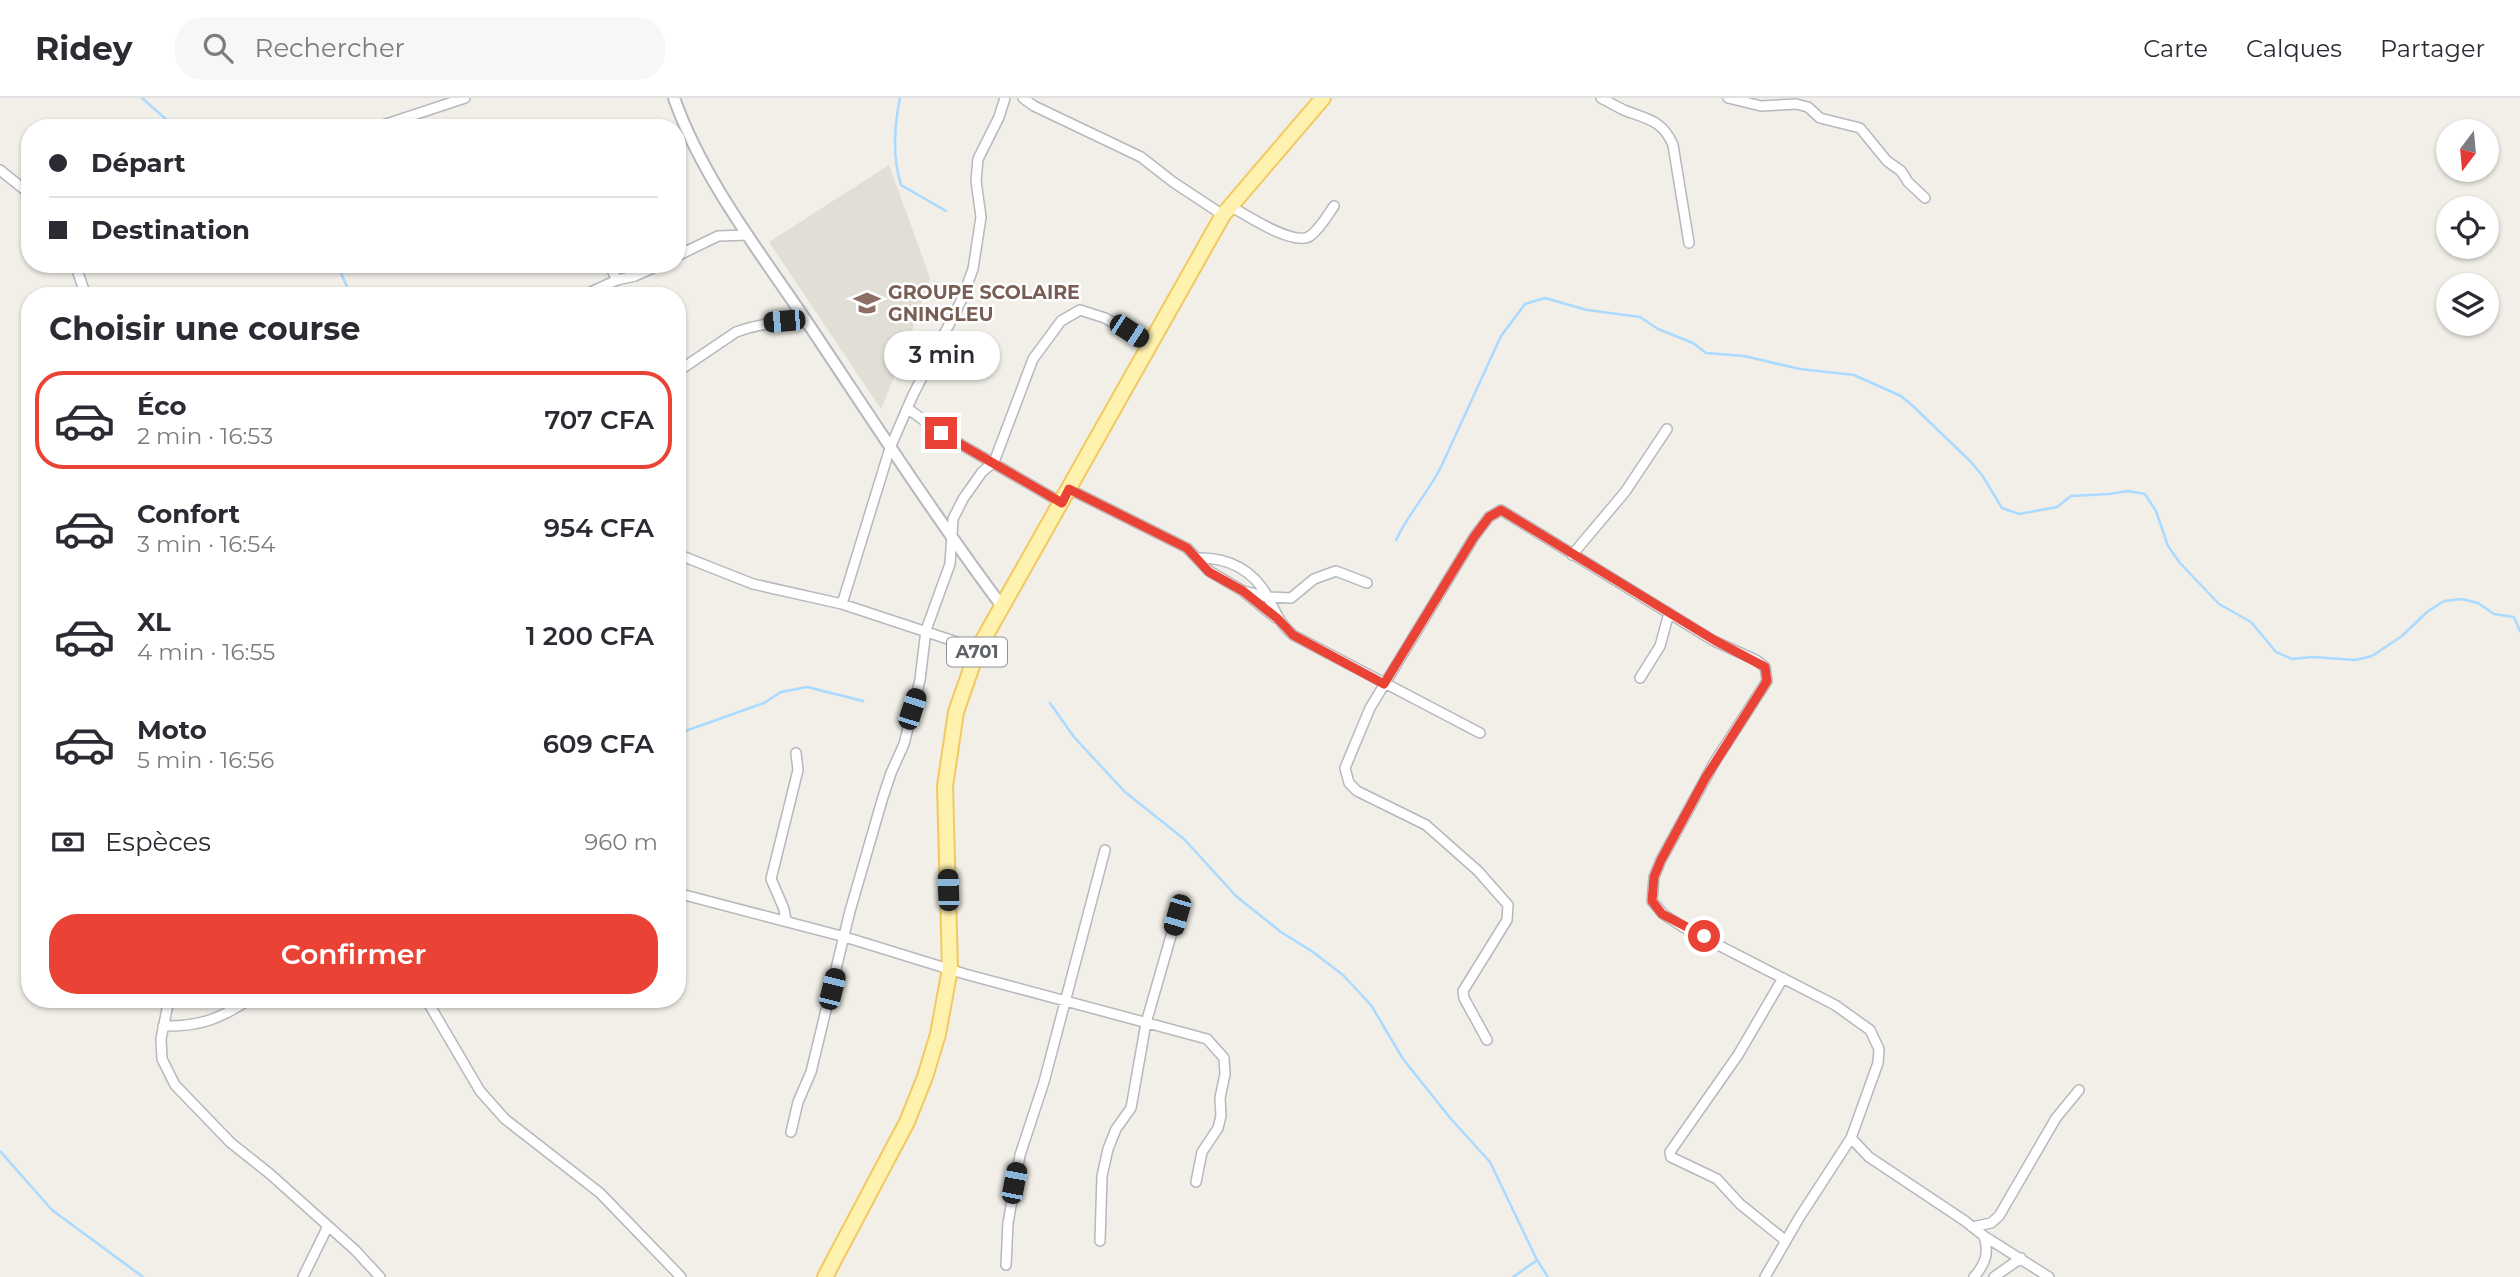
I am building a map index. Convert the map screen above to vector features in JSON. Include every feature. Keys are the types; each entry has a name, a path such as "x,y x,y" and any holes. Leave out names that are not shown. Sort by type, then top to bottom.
{"main road":[{"name":"A701","path":"825,1277 907,1122 938,1034 950,969 945,786 956,712 978,649 1001,604 1062,503 1226,211 1323,98"}],"street":[{"path":"394,119 433,102 465,98"},
{"path":"674,98 679,119"},
{"path":"842,604 890,448 907,408 945,336 973,269 981,217 976,181 978,159 1005,98"},
{"path":"1023,98 1034,106 1141,157 1173,182 1226,211 1301,240 1317,230 1334,206"},
{"path":"1601,98 1626,111 1647,117 1668,133 1673,145 1689,243"},
{"path":"1728,98 1761,106 1796,104 1808,107 1820,118 1860,128 1887,161 1901,171 1925,198"},
{"path":"686,136 890,448 951,538 1001,604"},
{"path":"0,170 21,187"},
{"path":"686,251 718,236 748,235"},
{"path":"614,273 617,279"},
{"path":"601,287 617,279 642,273"},
{"path":"791,1132 798,1102 811,1072 850,911 891,773 904,744 920,680 926,630 950,564 953,519 982,472 994,462 1026,373 1061,321 1080,310 1105,318 1150,344"},
{"path":"686,366 736,332 747,328 765,323 807,323"},
{"path":"907,408 941,433 1062,503"},
{"path":"1572,555 1625,492 1667,429"},
{"path":"1069,489 1178,543 1209,572 1243,591 1278,619 1293,635 1480,733"},
{"path":"1487,1040 1464,998 1463,991 1507,920 1507,905 1484,877 1426,825 1357,791 1349,783 1345,768 1358,733 1384,684 1460,559 1493,513 1501,510 1714,640 1756,660 1765,667 1768,675 1764,687 1706,777 1661,860 1654,877 1652,901 1662,914 1683,926 1835,1005 1870,1030 1877,1041 1878,1063 1851,1138 1765,1277"},
{"path":"686,558 753,584 842,604 978,649"},
{"path":"1197,558 1212,558 1235,564 1253,578 1268,597 1278,619"},
{"path":"1243,591 1268,597 1291,597 1314,579 1336,571 1367,583"},
{"path":"1640,678 1660,646 1669,613"},
{"path":"786,921 771,879 798,770 796,753"},
{"path":"1006,1265 1008,1223 1020,1155 1044,1082 1105,850"},
{"path":"686,895 845,937 1207,1040 1224,1058 1225,1074 1218,1128 1202,1152 1196,1182"},
{"path":"1100,1241 1102,1176 1108,1149 1116,1129 1131,1108 1146,1023 1177,915"},
{"path":"1783,978 1738,1055 1670,1152 1671,1157 1685,1166 1717,1179 1740,1204 1786,1241"},
{"path":"167,1008 160,1039 162,1059 176,1085 231,1143 355,1250 380,1277"},
{"path":"163,1026 187,1027 207,1022 233,1008"},
{"path":"431,1008 468,1073 505,1119 600,1193 681,1277"},
{"path":"1972,1227 1991,1223 2000,1216 2056,1118 2079,1090"},
{"path":"1851,1138 1869,1157 2049,1277"},
{"path":"303,1277 328,1226"},
{"path":"1974,1277 1982,1267 1988,1250 1984,1236"},
{"path":"1994,1277 2021,1258"}],"shaded area":[{"path":"889,165 930,278 908,343 881,409 769,242"}],"waterway":[{"path":"142,98 166,119"},
{"path":"900,98 895,142 901,185 946,211"},
{"path":"341,273 347,287"},
{"path":"1396,540 1441,467 1501,336 1525,304 1545,298 1587,310 1640,317 1658,329 1693,343 1706,353 1744,356 1800,369 1854,375 1901,396 1970,461 2002,508 2019,514 2057,507 2071,496 2128,491 2145,494 2156,511 2168,546 2180,563 2219,604 2251,622 2276,652 2292,659 2313,657 2355,660 2372,656 2402,636 2427,612 2444,601 2462,599 2478,603 2494,614 2514,617 2520,631"},
{"path":"686,731 764,703 781,692 807,687 863,701"},
{"path":"1050,703 1074,737 1125,792 1184,839 1236,896 1281,932 1343,975 1371,1005 1403,1059 1490,1162 1537,1260 1548,1277"},
{"path":"0,1151 52,1210 143,1277"},
{"path":"1513,1277 1536,1261"}],"place":[{"name":"GROUPE SCOLAIRE GNINGLEU","path":"867,303"}],"route":[{"path":"941,433 1062,503 1069,489 1187,548 1209,572 1243,591 1278,619 1293,635 1384,684 1474,537 1493,513 1501,510 1714,640 1756,660 1765,667 1767,681 1706,777 1661,860 1651,891 1652,901 1662,914 1704,936"}]}
